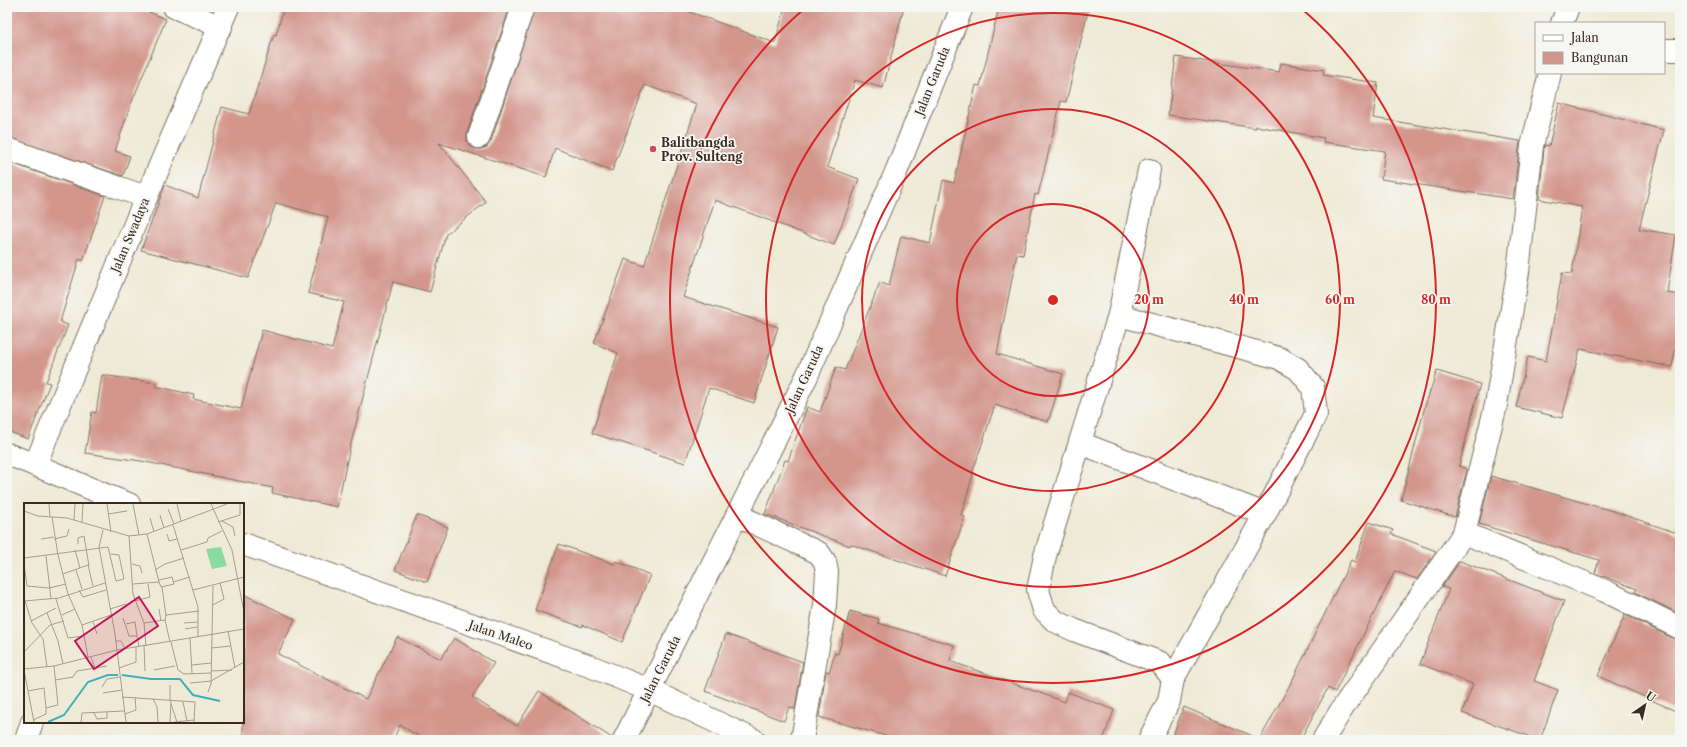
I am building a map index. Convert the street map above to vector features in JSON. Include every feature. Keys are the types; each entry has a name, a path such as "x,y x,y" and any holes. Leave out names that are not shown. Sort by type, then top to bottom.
{"street":[{"path":"174,7 224,17"},
{"path":"479,137 523,7"},
{"name":"Jalan Garuda","path":"624,740 806,378 896,172 962,7"},
{"path":"1562,22 1568,7"},
{"name":"Jalan Swadaya","path":"35,464 146,197 224,17"},
{"path":"1665,50 1680,50"},
{"path":"1323,740 1342,709 1464,533 1496,405 1518,272 1532,146 1550,74"},
{"path":"7,150 146,197"},
{"path":"1149,170 1119,315 1045,556 1038,590 1044,610 1055,621 1074,630 1161,663 1173,680"},
{"path":"1119,315 1279,358 1298,369 1313,387 1316,414 1265,514 1173,680 1169,701 1149,740"},
{"path":"1080,443 1265,514"},
{"path":"7,454 35,464 101,499 123,503"},
{"path":"737,515 819,553 826,562 827,572 825,605 802,740"},
{"path":"1464,533 1605,591 1680,628"},
{"name":"Jalan Maleo","path":"244,544 590,666 649,690 754,740"},
{"path":"26,740 32,723"}],"building":[{"path":"13,7 137,7 166,19 131,104 115,151 130,156 123,176 7,137 7,20"},
{"path":"284,7 510,7 467,133 467,140 470,146 475,149 481,149 487,147 491,141 535,7 676,7 775,43 785,7 904,7 883,88 855,80 827,167 859,179 834,245 715,200 683,297 778,327 754,403 709,388 685,463 592,433 618,353 594,343 625,259 644,266 697,104 645,85 612,171 555,148 546,177 439,143 486,202 446,234 430,292 393,282 350,447 337,507 272,493 273,488 141,461 85,453 92,412 96,413 102,375 156,383 155,386 194,395 193,399 241,409 262,330 332,349 344,302 308,293 328,217 276,203 248,278 141,250 165,185 198,198 222,107 249,114"},
{"path":"999,7 1089,7 1066,102 1061,101 1038,195 1035,194 1023,255 1017,254 997,354 1063,374 1048,422 995,405 972,474 973,475 961,515 965,516 945,576 850,544 850,546 765,514 785,460 788,461 807,407 820,412 836,367 845,370 880,282 889,286 901,236 930,243 943,180 954,183 976,85 980,86"},
{"path":"1176,57 1279,72 1281,63 1324,70 1323,75 1378,83 1373,118 1520,141 1513,199 1381,179 1385,151 1323,142 1324,138 1256,126 1256,128 1168,115"},
{"path":"1559,103 1664,130 1639,229 1676,235 1667,293 1680,295 1680,324 1672,367 1580,349 1562,418 1516,407 1528,357 1546,361 1562,273 1572,274 1582,207 1539,199 1544,148 1545,145 1549,146"},
{"path":"11,163 105,196 83,261 79,259 60,322 68,325 46,382 50,383 28,439 7,431 7,174"},
{"path":"1437,371 1480,384 1459,466 1467,469 1455,517 1401,500 1425,406"},
{"path":"1491,476 1616,512 1680,534 1680,614 1635,592 1637,589 1595,573 1599,560 1479,524"},
{"path":"417,515 448,527 427,582 395,570"},
{"path":"1369,522 1393,530 1391,534 1436,551 1417,579 1395,571 1335,692 1328,688 1300,740 1171,740 1184,707 1260,739 1294,677 1351,560 1355,562"},
{"path":"559,544 614,564 616,561 650,575 622,642 583,625 582,627 535,610"},
{"path":"1460,561 1564,601 1534,681 1558,690 1540,740 1462,713 1473,684 1420,664 1449,589 1442,587"},
{"path":"244,594 295,619 278,654 366,699 397,637 441,659 454,638 494,663 472,697 517,726 539,691 612,738 612,740 425,740 400,725 393,740 243,740"},
{"path":"850,611 879,619 878,623 954,645 950,661 1065,702 1068,692 1114,710 1103,740 900,740 819,717 826,671 829,672 835,653 838,654"},
{"path":"1625,615 1674,639 1680,640 1680,713 1598,676"},
{"path":"726,634 803,662 795,709 789,707 784,721 705,691"}],"place":[{"name":"Balitbangda Prov. Sulteng","path":"653,149"}]}
